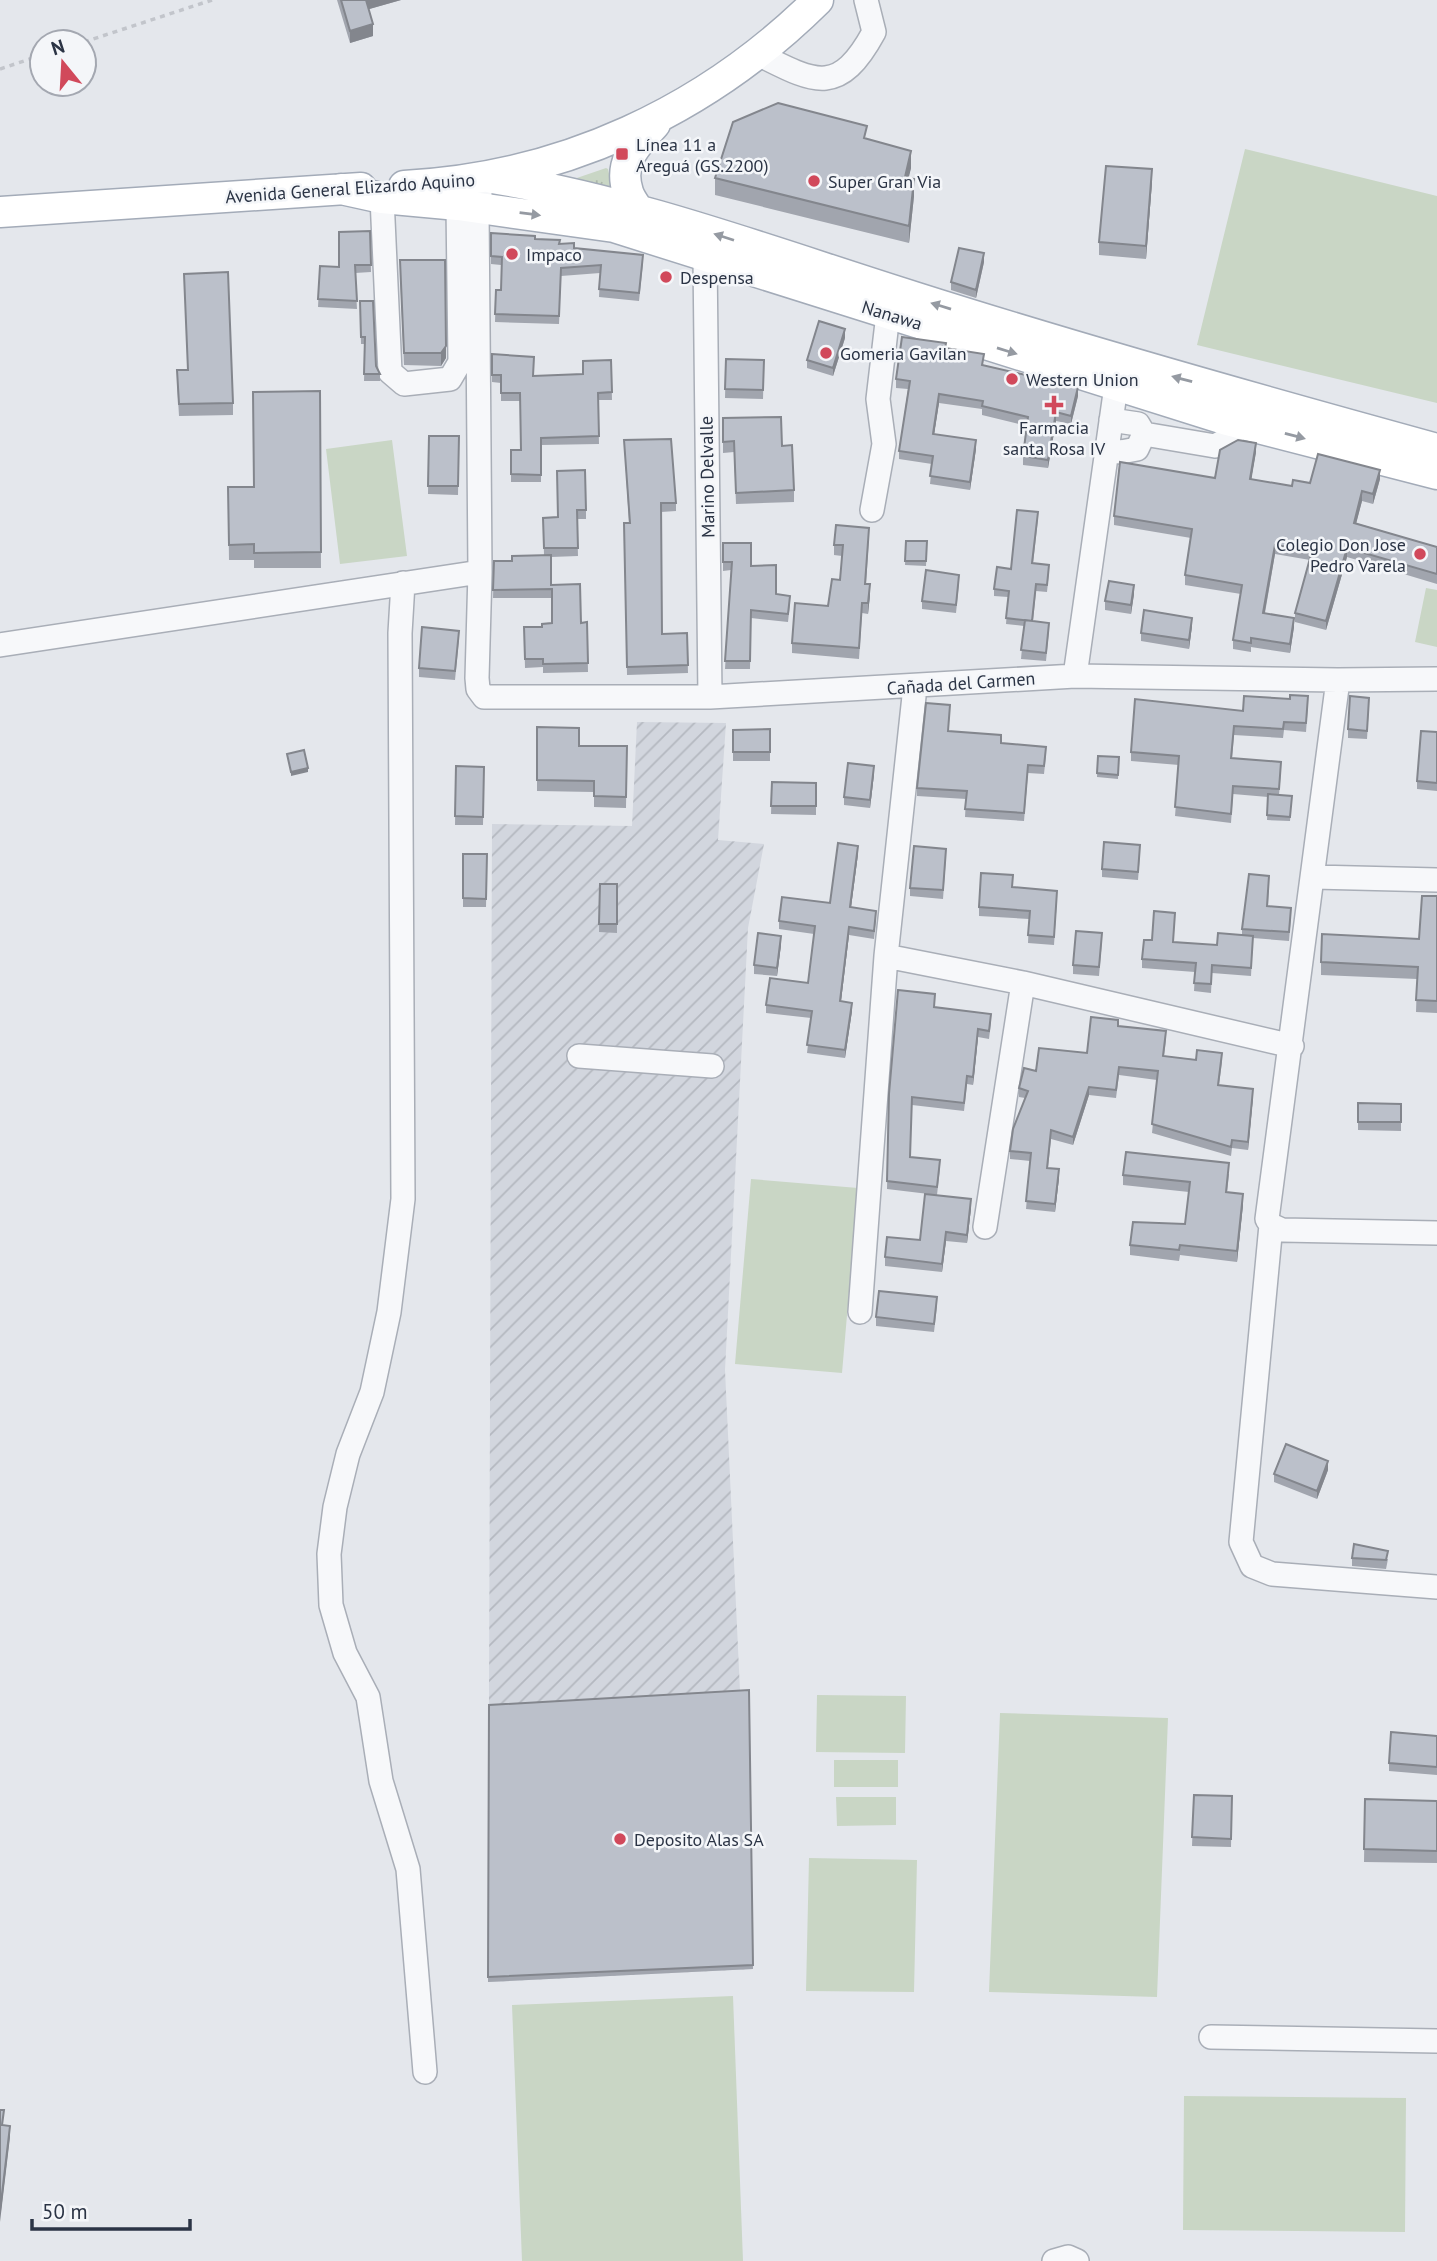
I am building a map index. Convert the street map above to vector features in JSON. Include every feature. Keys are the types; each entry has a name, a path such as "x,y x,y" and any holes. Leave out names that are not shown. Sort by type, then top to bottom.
{"main road":[{"name":"Avenida General Elizardo Aquino","path":"0,212 492,178 572,154 660,119 756,53 794,24 818,0"},
{"path":"645,224 628,193 624,172 628,156 660,119"},
{"name":"Nanawa","path":"492,178 555,188 645,224 1437,474"},
{"name":"Nanawa","path":"341,189 382,198 574,220 645,224 705,257 806,276 888,314 979,330"},
{"name":"Nanawa","path":"1235,412 1437,449"}],"street":[{"path":"756,53 794,72 818,78 839,77 859,60 874,32 866,0"},
{"path":"382,198 390,372 404,384 450,379 460,362 468,206 492,178"},
{"path":"0,645 481,572 468,206"},
{"name":"Marino Delvalle","path":"705,257 710,697"},
{"path":"872,510 884,444 877,400 888,314"},
{"path":"1075,676 1118,373"},
{"path":"1111,421 1138,424 1144,434 1215,446 1230,438 1235,412"},
{"path":"1107,450 1121,452 1137,449 1144,434"},
{"name":"Cañada del Carmen","path":"481,572 477,678 478,689 484,697 710,697 1075,676 1338,681 1437,679"},
{"path":"403,583 400,633 403,1199 389,1312 375,1378 348,1454 335,1507 329,1554 331,1605 345,1653 368,1697 382,1781 408,1868 425,2072"},
{"path":"1338,681 1292,1046 1267,1219 1271,1225 1282,1230 1437,1233"},
{"path":"860,1312 886,956 915,687"},
{"path":"1314,877 1437,880"},
{"path":"886,956 1023,983 1292,1046"},
{"path":"985,1227 1023,983"},
{"path":"579,1056 712,1066"},
{"path":"1271,1225 1241,1542 1252,1566 1272,1574 1437,1587"},
{"path":"1211,2037 1437,2041"},
{"path":"1054,2261 1068,2257 1077,2261"}],"path":[{"path":"98,37 212,0"},
{"path":"0,69 28,60"}],"shaded area":[{"path":"637,722 726,723 718,840 764,844 748,928 725,1370 753,1969 488,1982 492,824 632,826"}],"green space":[{"path":"1245,149 1437,196 1437,403 1197,345"},
{"path":"606,168 613,192 571,180"},
{"path":"392,440 407,556 340,564 326,449"},
{"path":"1426,588 1437,590 1437,647 1415,642"},
{"path":"751,1179 858,1188 842,1373 735,1364"},
{"path":"817,1695 906,1696 905,1753 816,1752"},
{"path":"1000,1713 1168,1718 1157,1997 989,1992"},
{"path":"834,1760 898,1760 898,1787 834,1787"},
{"path":"836,1797 896,1797 896,1825 837,1826"},
{"path":"809,1858 917,1860 914,1992 806,1991"},
{"path":"733,1996 743,2261 522,2261 512,2005"},
{"path":"1184,2096 1406,2098 1405,2232 1183,2230"}],"building":[{"path":"341,0 366,0 373,24 350,31"},
{"name":"Super Gran Via","path":"778,103 867,126 864,138 911,151 905,177 914,179 909,226 715,178 733,122"},
{"path":"1106,166 1152,169 1146,246 1099,242"},
{"path":"370,231 371,265 355,265 357,301 318,299 320,266 339,267 339,232"},
{"path":"491,233 535,236 535,239 560,240 559,244 574,243 574,248 643,255 639,293 599,289 601,265 561,268 559,316 495,314 496,290 501,290 502,257 491,256"},
{"path":"959,248 984,253 976,290 951,282"},
{"path":"400,260 445,260 446,346 441,353 404,353"},
{"path":"228,272 233,403 179,404 177,370 188,370 184,274"},
{"path":"360,301 373,301 376,366 380,374 364,374 365,337 361,337"},
{"name":"Gomeria Gavilan","path":"819,321 845,329 833,368 807,360"},
{"path":"902,337 946,343 945,348 984,354 982,365 1078,387 1071,416 1056,412 1048,460 1023,456 1028,417 982,406 983,401 939,394 933,434 976,440 970,482 930,476 933,456 899,451 910,381 896,379"},
{"path":"492,354 534,357 533,376 583,374 583,361 611,360 612,392 598,393 599,436 541,438 541,475 511,474 511,450 521,450 520,393 501,393 501,375 492,375"},
{"path":"726,359 764,360 763,390 725,389"},
{"path":"320,391 321,552 254,553 254,544 229,545 228,487 254,487 253,392"},
{"path":"781,417 782,446 792,445 794,490 736,493 734,441 723,442 723,418"},
{"path":"429,436 459,436 458,486 428,486"},
{"path":"671,439 676,503 661,503 662,634 687,633 688,665 627,667 624,523 630,523 624,440"},
{"path":"1238,440 1256,443 1250,479 1292,486 1293,480 1310,483 1318,454 1380,470 1373,494 1362,491 1354,523 1437,547 1437,574 1347,548 1326,621 1295,613 1312,551 1275,545 1263,613 1294,618 1290,644 1251,638 1251,643 1233,640 1242,585 1185,575 1192,529 1114,516 1120,462 1215,478 1220,450"},
{"path":"585,470 586,510 577,510 578,548 544,548 543,518 558,517 557,471"},
{"path":"1017,510 1038,512 1032,563 1049,565 1047,585 1036,584 1032,621 1006,618 1009,591 994,589 997,567 1011,569"},
{"path":"836,525 869,528 865,584 870,584 868,603 862,603 859,648 792,643 795,603 828,606 832,579 840,580 843,545 834,545"},
{"path":"906,541 927,541 926,561 905,561"},
{"path":"723,543 751,543 751,566 776,565 776,594 790,596 788,614 751,610 750,661 725,661 732,562 723,562"},
{"path":"551,555 551,585 580,584 581,623 587,622 588,663 543,664 543,659 525,659 524,627 542,627 542,624 552,623 552,589 493,590 494,561 512,561 512,556"},
{"path":"926,570 959,575 956,605 922,601"},
{"path":"1109,581 1134,585 1131,605 1105,601"},
{"path":"1144,610 1192,618 1189,640 1141,633"},
{"path":"1025,620 1049,623 1046,653 1021,650"},
{"path":"422,627 459,631 455,671 419,668"},
{"path":"1290,695 1308,696 1306,723 1284,722 1283,729 1234,726 1231,758 1281,762 1279,789 1233,786 1231,814 1175,807 1179,756 1131,752 1135,699 1243,711 1244,696 1290,699"},
{"path":"1350,696 1369,698 1367,731 1348,729"},
{"path":"926,703 950,705 948,731 1001,735 1001,743 1046,747 1044,766 1028,765 1024,813 965,809 967,791 917,788"},
{"path":"537,727 579,728 579,746 627,746 626,797 594,796 594,781 537,780"},
{"path":"770,729 770,752 733,752 733,730"},
{"path":"1421,731 1437,732 1437,783 1417,781"},
{"path":"304,750 308,768 291,772 287,754"},
{"path":"1098,756 1119,757 1118,775 1097,773"},
{"path":"848,763 874,766 870,800 844,797"},
{"path":"456,766 484,767 483,817 455,816"},
{"path":"772,782 816,783 816,806 771,806"},
{"path":"1268,794 1292,796 1290,817 1267,815"},
{"path":"1104,842 1140,845 1138,872 1102,869"},
{"path":"838,843 858,846 850,907 876,911 874,931 849,927 840,1001 852,1003 845,1050 807,1045 812,1011 766,1005 770,978 808,983 815,926 779,921 782,897 830,903"},
{"path":"914,846 946,849 943,890 910,888"},
{"path":"463,854 487,854 486,899 463,898"},
{"path":"981,873 1013,875 1012,887 1057,891 1054,937 1028,935 1030,911 979,907"},
{"path":"1249,874 1269,876 1267,906 1291,908 1289,932 1242,929"},
{"path":"600,884 617,884 617,924 599,924"},
{"path":"1422,896 1437,896 1437,1001 1416,1000 1418,967 1321,962 1322,934 1419,939"},
{"path":"1154,911 1175,913 1173,942 1217,945 1218,933 1253,936 1251,968 1212,965 1211,984 1194,983 1196,963 1142,959 1144,940 1152,940"},
{"path":"1076,931 1102,933 1099,967 1073,965"},
{"path":"758,933 781,936 777,968 754,965"},
{"path":"898,990 935,994 934,1007 991,1014 989,1031 978,1029 973,1077 967,1076 964,1103 912,1097 910,1157 940,1160 937,1187 887,1181 889,1094"},
{"path":"1091,1017 1118,1020 1118,1026 1166,1031 1163,1056 1196,1060 1197,1050 1222,1053 1218,1085 1253,1089 1248,1142 1232,1140 1231,1147 1152,1124 1158,1071 1119,1067 1116,1090 1089,1087 1073,1137 1051,1130 1047,1168 1059,1169 1055,1204 1026,1201 1031,1153 1010,1151 1013,1129 1028,1091 1019,1088 1024,1068 1036,1071 1039,1048 1087,1053"},
{"path":"1358,1103 1401,1104 1401,1122 1358,1122"},
{"path":"1126,1152 1229,1163 1226,1192 1243,1194 1237,1251 1180,1245 1179,1250 1130,1245 1133,1222 1185,1224 1190,1182 1123,1175"},
{"path":"925,1194 971,1199 967,1235 946,1232 942,1264 885,1257 887,1237 920,1240"},
{"path":"879,1291 937,1297 934,1324 876,1317"},
{"path":"1286,1444 1328,1461 1317,1491 1274,1474"},
{"path":"1354,1544 1388,1551 1386,1560 1352,1558"},
{"name":"Deposito Alas SA","path":"749,1690 753,1965 488,1977 489,1705"},
{"path":"1391,1732 1437,1736 1437,1767 1389,1763"},
{"path":"1194,1795 1232,1796 1231,1839 1192,1837"},
{"path":"1365,1799 1437,1801 1437,1851 1364,1849"},
{"path":"0,2110 4,2110 2,2125 10,2126 0,2211"}],"place":[{"name":"Línea 11 a Areguá (GS.2200)","path":"622,154"},
{"name":"Super Gran Via","path":"814,181"},
{"name":"Impaco","path":"512,254"},
{"name":"Despensa","path":"666,277"},
{"name":"Gomeria Gavilan","path":"826,353"},
{"name":"Western Union","path":"1012,379"},
{"name":"Farmacia santa Rosa IV","path":"1054,405"},
{"name":"Colegio Don Jose Pedro Varela","path":"1420,554"},
{"name":"Deposito Alas SA","path":"620,1839"}]}
